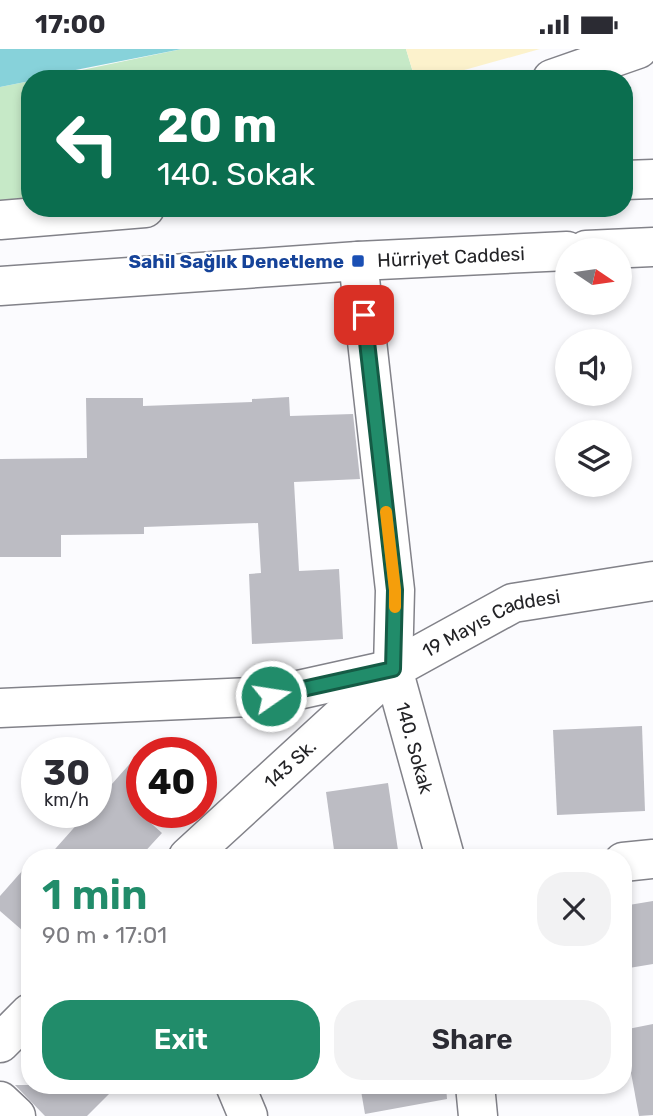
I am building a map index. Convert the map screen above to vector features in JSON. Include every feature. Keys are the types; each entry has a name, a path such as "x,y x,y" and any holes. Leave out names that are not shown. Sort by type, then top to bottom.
{"main road":[{"path":"578,70 638,49"},
{"path":"633,180 653,179"},
{"path":"0,220 36,217"},
{"path":"632,248 653,247"},
{"name":"Hürriyet Caddesi","path":"0,286 358,261 555,252"},
{"name":"140. Sokak","path":"358,261 395,590 393,669 443,849"},
{"name":"19 Mayıs Caddesi","path":"0,708 271,696 393,669 513,603 653,581"},
{"name":"143 Sk.","path":"197,849 393,669"},
{"path":"632,861 653,859"},
{"path":"1,1041 21,1022"},
{"path":"239,1094 248,1116"},
{"path":"476,1094 478,1116"},
{"path":"0,1101 16,1116"}],"green space":[{"path":"182,49 406,49 412,70 82,70"},
{"path":"21,83 21,212 0,220 0,87"}],"sand":[{"path":"406,49 540,49 464,70 412,70"}],"water":[{"path":"0,49 182,49 76,70 21,70 21,83 0,87"}],"building":[{"path":"289,397 290,416 353,414 360,479 294,482 299,571 339,569 343,639 252,644 249,574 261,573 258,523 144,527 144,534 61,535 61,557 0,557 0,459 87,458 86,398 143,398 143,406 252,402 252,399"},
{"path":"642,726 645,811 557,815 553,730"},
{"path":"126,768 126,828 156,828 162,833 147,849 55,849 74,828 112,828 112,784"},
{"path":"388,783 398,849 334,849 326,792"},
{"path":"21,872 21,929 0,911 0,896"},
{"path":"653,901 653,964 632,968 632,904"},
{"path":"653,1024 653,1115 639,1116 632,1078 632,1028"},
{"path":"24,1094 109,1094 87,1116 45,1116"},
{"path":"362,1094 447,1094 447,1099 365,1114"}],"slow traffic":[{"path":"386,512 395,607"}],"place":[{"name":"Sahil Sağlık Denetleme","path":"358,261"}],"route":[{"path":"271,696 393,669 395,590 364,315"}]}
